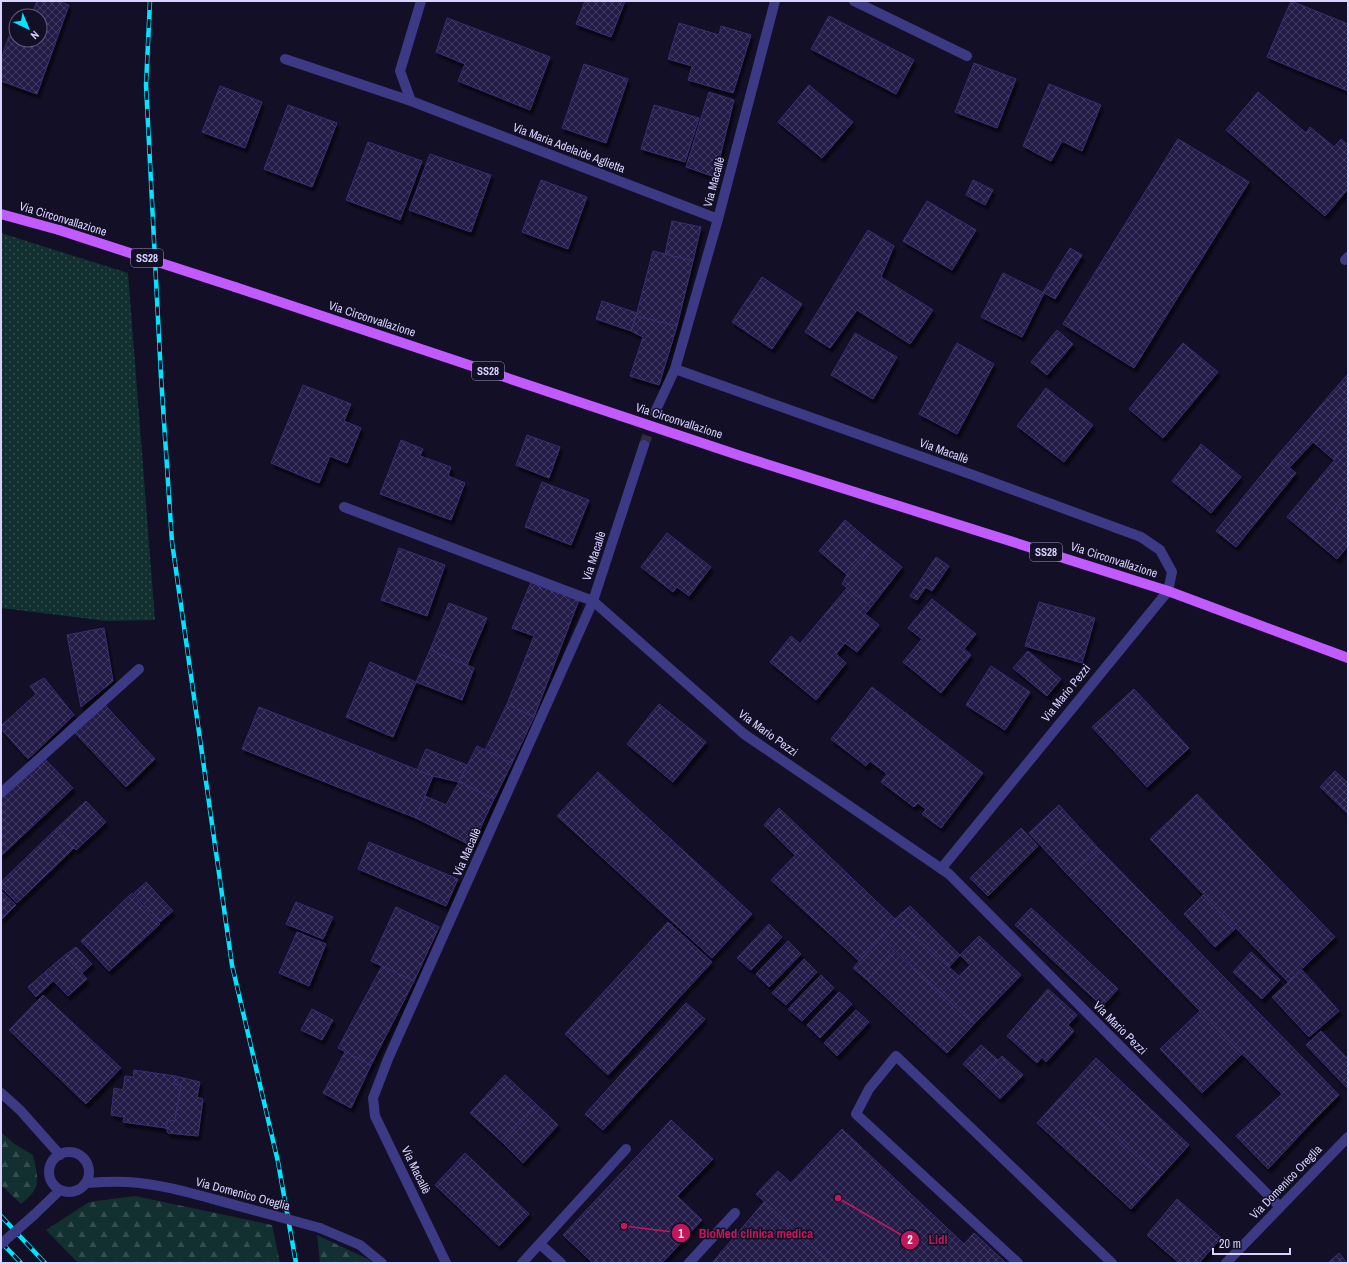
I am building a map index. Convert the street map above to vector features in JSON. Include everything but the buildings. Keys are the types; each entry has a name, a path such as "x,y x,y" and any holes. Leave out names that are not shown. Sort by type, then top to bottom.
{"main road":[{"name":"Via Circonvallazione","path":"1,214 58,230 235,287 741,456 1168,591 1348,658"}],"street":[{"path":"411,101 400,71 421,1"},
{"name":"Via Macallè","path":"656,410 675,369 718,219 775,1"},
{"path":"854,1 967,56"},
{"name":"Via Maria Adelaide Aglietta","path":"285,59 411,101 718,219"},
{"name":"Via Macallè","path":"675,369 973,475 1141,537 1160,550 1172,572 1168,591"},
{"name":"Via Macallè","path":"446,1263 376,1116 373,1098 388,1059 593,602 644,445"},
{"path":"344,507 593,602"},
{"name":"Via Mario Pezzi","path":"941,869 1168,591"},
{"name":"Via Mario Pezzi","path":"593,602 744,734 949,874 1280,1207"},
{"path":"1,793 139,669"},
{"path":"1018,1263 856,1114 869,1089 896,1056 1112,1263"},
{"path":"1,1093 20,1110 60,1155"},
{"name":"Via Domenico Oreglia","path":"1226,1263 1348,1137"},
{"path":"522,1263 626,1149"},
{"path":"66,1152 72,1152 83,1158 87,1163 89,1176 87,1183 76,1191 69,1192 60,1190 52,1182 50,1176 51,1164 60,1155 66,1152"},
{"name":"Via Domenico Oreglia","path":"87,1183 127,1182 147,1184 181,1191 320,1228 360,1245 382,1263"},
{"path":"1,1244 60,1190"},
{"path":"689,1263 735,1213"},
{"path":"540,1244 561,1263"}],"green space":[{"path":"1,233 128,273 155,620 107,621 1,608"},
{"path":"1,1132 13,1143 33,1155 37,1177 36,1187 33,1193 21,1204 1,1185"},
{"path":"135,1196 272,1225 280,1263 78,1263 46,1230 89,1202"},
{"path":"317,1235 370,1260 371,1263 320,1263"}],"tunnel":[{"path":"644,445 656,410"}],"railway":[{"path":"150,1 146,85 161,377 172,542 232,965 278,1162 296,1263"},
{"path":"1,1216 45,1263"},
{"path":"1,1242 21,1263"}],"place":[{"name":"Lidl","path":"838,1198"},
{"name":"BioMed clinica medica","path":"624,1226"}]}
